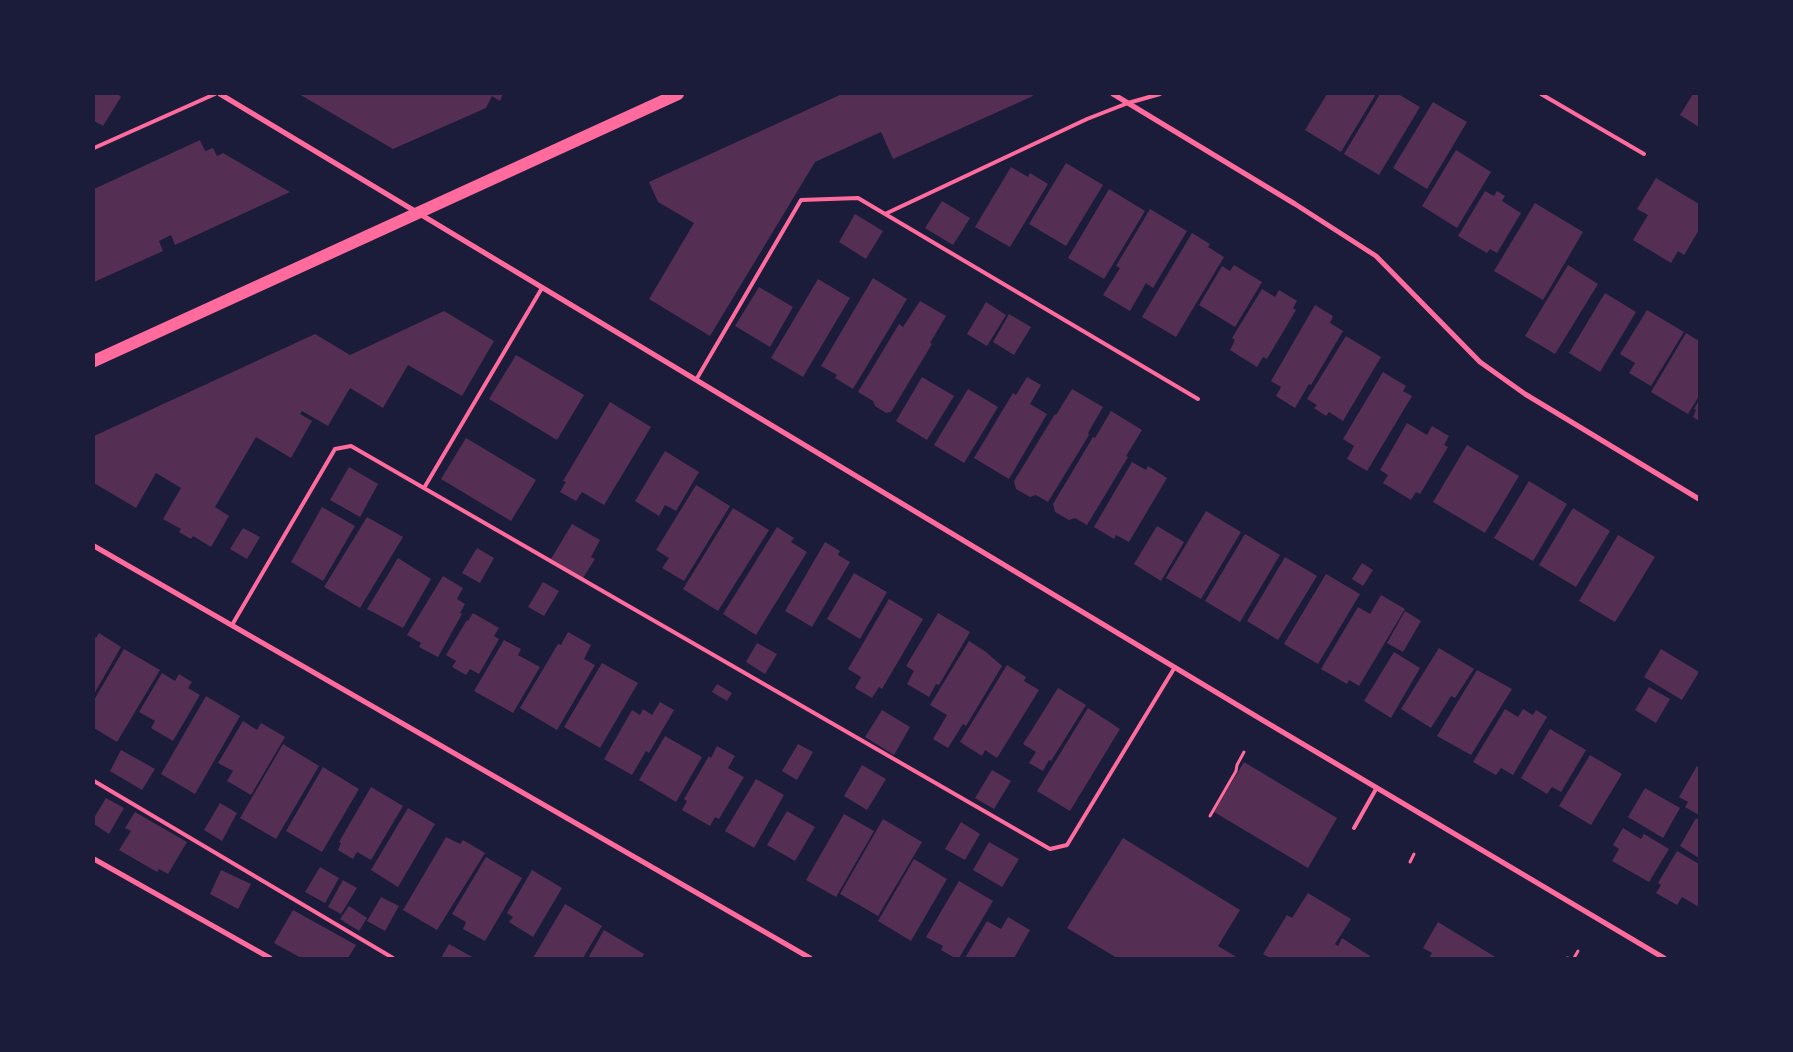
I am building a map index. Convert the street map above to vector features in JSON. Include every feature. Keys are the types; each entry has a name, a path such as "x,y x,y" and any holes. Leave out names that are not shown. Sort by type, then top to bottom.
{"main road":[{"path":"94,361 678,94"}],"street":[{"path":"220,94 1376,788 1664,958"},
{"path":"1113,94 1295,204 1376,256 1480,362 1525,394 1699,498"},
{"path":"94,546 810,958"},
{"path":"94,858 270,958"}],"lane":[{"path":"94,148 215,94"},
{"path":"885,214 1087,119 1128,103 1160,94"},
{"path":"1541,94 1644,154"},
{"path":"696,380 801,200 858,198 1198,399"},
{"path":"424,488 542,288"},
{"path":"232,625 335,449 350,446 1050,850 1067,845 1174,667"},
{"path":"94,781 394,958"},
{"path":"1354,828 1376,788"}],"path":[{"path":"1210,816 1236,771 1244,752"},
{"path":"1410,862 1414,854"},
{"path":"1574,958 1578,951"}],"building":[{"path":"94,94 118,94 121,97 103,126 94,121"},
{"path":"299,94 503,94 500,101 492,96 486,108 393,149"},
{"path":"842,94 1032,94 1033,96 893,159 881,132 815,162 710,336 649,299 694,223 658,202 649,182"},
{"path":"1327,94 1376,94 1341,152 1305,130"},
{"path":"1380,94 1398,94 1420,107 1379,175 1344,154"},
{"path":"1693,94 1699,94 1699,127 1680,115"},
{"path":"1433,102 1467,122 1427,189 1393,168"},
{"path":"200,140 205,151 213,148 217,156 223,153 290,192 175,245 171,235 159,241 163,251 94,282 94,189"},
{"path":"1456,150 1491,172 1457,228 1422,206"},
{"path":"1066,163 1103,185 1066,246 1029,224"},
{"path":"1011,167 1028,177 1030,173 1048,184 1010,247 975,227"},
{"path":"1656,178 1699,204 1699,230 1684,255 1678,251 1671,263 1633,240 1648,215 1637,209"},
{"path":"1109,189 1145,211 1104,279 1068,258"},
{"path":"1485,191 1494,196 1497,191 1505,196 1502,201 1521,213 1497,253 1490,249 1487,253 1458,236"},
{"path":"942,201 970,218 953,245 925,228"},
{"path":"1535,203 1583,232 1543,300 1494,271"},
{"path":"1150,209 1187,231 1153,288 1146,283 1130,311 1103,295 1120,268 1116,266"},
{"path":"855,214 883,231 866,259 839,242"},
{"path":"1192,233 1210,244 1208,247 1224,257 1176,337 1142,317"},
{"path":"1234,265 1262,282 1235,327 1199,305 1222,266 1230,271"},
{"path":"1568,265 1598,284 1555,354 1525,336"},
{"path":"873,278 907,299 853,389 835,378 837,375 821,366"},
{"path":"818,279 850,298 803,377 771,358"},
{"path":"759,287 793,307 770,347 735,326"},
{"path":"1262,289 1275,297 1279,290 1297,301 1293,308 1296,310 1267,359 1263,357 1257,367 1230,350 1235,340 1232,338"},
{"path":"1605,293 1636,312 1600,372 1569,353"},
{"path":"920,301 946,316 930,343 932,344 891,412 886,413 875,406 873,401 858,392 899,324 903,327"},
{"path":"986,302 1006,315 987,346 967,334"},
{"path":"1315,305 1333,316 1330,323 1343,331 1295,408 1276,396 1281,387 1271,381"},
{"path":"1647,310 1684,332 1651,386 1629,373 1635,363 1620,354"},
{"path":"444,311 494,341 462,396 408,365 383,408 350,388 328,426 302,411 300,414 312,421 291,458 256,437 215,507 229,516 211,547 193,536 191,539 179,532 181,529 163,519 181,488 156,473 136,508 94,483 94,436 315,334 350,355"},
{"path":"1009,314 1031,327 1014,355 993,342"},
{"path":"1686,333 1699,341 1699,396 1688,414 1651,392"},
{"path":"1346,336 1381,357 1343,421 1329,412 1326,416 1314,408 1317,405 1307,399"},
{"path":"516,355 584,395 557,440 489,399"},
{"path":"1383,372 1406,386 1403,391 1412,396 1367,471 1347,459 1354,446 1343,439"},
{"path":"922,377 954,396 927,440 896,421"},
{"path":"1027,377 1041,385 1030,404 1047,414 1009,479 974,458 1013,393 1016,395"},
{"path":"968,389 998,407 964,463 934,445"},
{"path":"1072,389 1103,407 1088,433 1089,435 1048,502 1036,495 1030,497 1016,489 1014,481"},
{"path":"1699,400 1699,421 1693,417 1696,410 1694,409"},
{"path":"610,402 651,427 604,505 582,492 576,501 560,492 566,482 563,481"},
{"path":"1111,411 1142,430 1087,525 1075,518 1069,520 1055,512 1053,504 1093,437 1095,438"},
{"path":"1407,423 1427,435 1432,426 1449,436 1444,445 1448,447 1420,494 1416,492 1411,500 1383,483 1388,475 1380,470"},
{"path":"466,438 536,480 511,521 441,479"},
{"path":"1467,445 1519,476 1485,533 1433,502"},
{"path":"665,451 699,472 676,511 665,505 659,516 635,501"},
{"path":"1132,462 1146,470 1148,466 1167,478 1129,542 1116,535 1114,539 1094,527"},
{"path":"349,467 378,484 360,517 330,500"},
{"path":"1529,481 1567,504 1533,561 1494,538"},
{"path":"696,485 730,506 684,581 662,568 669,558 656,550"},
{"path":"322,507 355,526 323,581 291,562"},
{"path":"733,508 769,530 718,611 683,589"},
{"path":"1573,508 1610,531 1576,587 1539,565"},
{"path":"1206,511 1241,532 1201,599 1166,578"},
{"path":"367,517 403,537 360,608 324,587"},
{"path":"572,524 600,540 591,557 595,559 583,578 551,559"},
{"path":"1157,526 1184,542 1161,581 1134,564"},
{"path":"777,527 794,538 791,542 807,552 756,635 723,614"},
{"path":"243,528 260,537 247,559 230,549"},
{"path":"1245,534 1280,555 1240,622 1205,601"},
{"path":"1618,535 1655,557 1615,622 1579,601"},
{"path":"825,542 840,551 838,555 850,562 812,627 785,611"},
{"path":"477,548 494,558 480,583 462,573"},
{"path":"1285,557 1317,576 1278,640 1247,621"},
{"path":"398,558 431,579 403,628 367,609"},
{"path":"1362,563 1373,570 1363,586 1352,579"},
{"path":"854,573 887,592 860,639 827,619"},
{"path":"1326,574 1360,594 1318,664 1284,644"},
{"path":"443,576 463,588 457,599 465,604 460,613 462,614 438,657 419,647 421,643 407,635"},
{"path":"543,582 559,591 544,616 528,607"},
{"path":"1381,595 1405,609 1359,686 1349,680 1347,684 1321,669 1358,607 1370,614"},
{"path":"889,599 923,619 882,689 879,687 872,698 855,688 861,677 848,669"},
{"path":"1405,611 1421,621 1403,652 1387,643"},
{"path":"473,613 499,628 494,636 499,639 479,674 470,669 466,675 452,667 456,661 446,655"},
{"path":"938,613 970,632 939,685 936,684 929,697 907,684 914,671 906,666"},
{"path":"568,632 591,645 584,659 595,665 557,730 520,708 558,644 561,645"},
{"path":"99,633 121,647 94,694 94,636 96,638"},
{"path":"504,640 521,649 518,655 540,667 513,713 474,691"},
{"path":"969,641 1002,666 966,726 963,724 948,748 933,739 947,715 930,705"},
{"path":"757,643 777,654 765,674 746,662"},
{"path":"1439,648 1474,669 1455,698 1451,696 1431,728 1401,709"},
{"path":"124,649 160,670 117,742 94,728 94,700"},
{"path":"1661,649 1699,672 1682,700 1644,677"},
{"path":"1394,652 1420,668 1391,718 1364,701"},
{"path":"602,663 638,683 600,748 564,727"},
{"path":"1007,665 1026,677 1024,681 1039,690 997,758 985,750 982,756 960,742"},
{"path":"1477,670 1512,689 1471,755 1437,736"},
{"path":"162,673 175,681 179,674 192,682 188,688 200,695 173,741 151,728 155,721 139,712"},
{"path":"717,684 732,693 727,701 712,692"},
{"path":"1649,687 1670,699 1656,723 1635,710"},
{"path":"1058,688 1086,705 1043,771 1029,763 1036,752 1023,744"},
{"path":"206,696 240,716 195,794 161,774"},
{"path":"660,702 674,710 649,753 646,751 632,775 604,759 632,710 640,715 643,709 652,715"},
{"path":"1088,708 1120,729 1070,811 1037,791"},
{"path":"1505,709 1518,717 1523,709 1533,715 1536,710 1547,717 1513,775 1501,768 1496,775 1473,762"},
{"path":"882,710 910,727 894,755 865,737"},
{"path":"243,721 257,730 261,723 285,737 251,795 227,781 233,771 218,763"},
{"path":"1550,729 1586,750 1561,792 1552,787 1547,794 1521,778"},
{"path":"665,736 702,757 676,802 639,780"},
{"path":"283,744 319,766 276,839 240,818"},
{"path":"798,744 813,752 797,780 782,771"},
{"path":"717,746 735,756 728,768 744,777 719,819 715,817 710,826 682,810 687,801 684,799 709,756 711,758"},
{"path":"121,750 155,769 142,790 110,771"},
{"path":"1590,755 1622,774 1591,825 1559,806"},
{"path":"1244,762 1337,818 1308,868 1214,812"},
{"path":"862,765 886,779 867,810 844,796"},
{"path":"1697,766 1699,767 1699,815 1685,807 1688,802 1679,797"},
{"path":"323,767 359,789 322,852 286,831"},
{"path":"992,770 1011,781 994,809 975,798"},
{"path":"756,779 784,795 754,848 725,831"},
{"path":"371,787 403,806 371,860 357,852 353,859 338,850 341,843 339,842"},
{"path":"1645,788 1680,808 1663,838 1628,817"},
{"path":"106,798 124,808 109,834 94,824 94,818"},
{"path":"220,803 237,813 222,841 204,830"},
{"path":"408,808 435,824 398,887 371,870"},
{"path":"787,811 815,827 795,861 767,845"},
{"path":"135,812 187,842 168,874 159,869 157,872 119,850 131,831 125,828"},
{"path":"844,814 874,831 836,897 806,880"},
{"path":"1696,818 1699,820 1699,858 1680,846"},
{"path":"883,819 922,842 878,916 840,894"},
{"path":"961,822 980,834 965,860 945,849"},
{"path":"1623,828 1641,839 1644,834 1669,849 1649,882 1612,861 1619,849 1613,845"},
{"path":"446,837 460,844 463,840 485,853 437,930 403,910"},
{"path":"1123,838 1240,910 1218,946 1238,958 1117,958 1067,928"},
{"path":"989,842 1019,859 1002,887 973,870"},
{"path":"1677,851 1699,864 1699,907 1682,897 1677,905 1656,893 1661,885 1658,883"},
{"path":"486,857 522,878 485,941 463,929 466,922 452,914"},
{"path":"914,859 947,879 911,941 878,921"},
{"path":"320,867 339,878 325,903 305,892"},
{"path":"221,870 251,884 238,909 210,894"},
{"path":"532,870 562,888 533,937 509,922 513,917 507,913"},
{"path":"343,880 357,888 341,914 328,907"},
{"path":"959,881 993,901 959,958 955,958 941,950 943,946 926,937"},
{"path":"1308,893 1351,919 1335,944 1338,946 1342,938 1370,956 1369,958 1270,958 1263,954 1287,915 1292,918"},
{"path":"381,897 399,906 385,931 367,921"},
{"path":"565,904 602,926 583,958 533,958"},
{"path":"349,906 367,918 359,931 340,919"},
{"path":"293,910 356,945 348,958 301,958 274,943"},
{"path":"1008,917 1030,930 1014,958 965,958 987,921 1001,929"},
{"path":"1438,922 1497,958 1429,958 1432,953 1423,948"},
{"path":"604,930 644,954 642,958 588,958"},
{"path":"449,944 474,958 441,958"}]}
